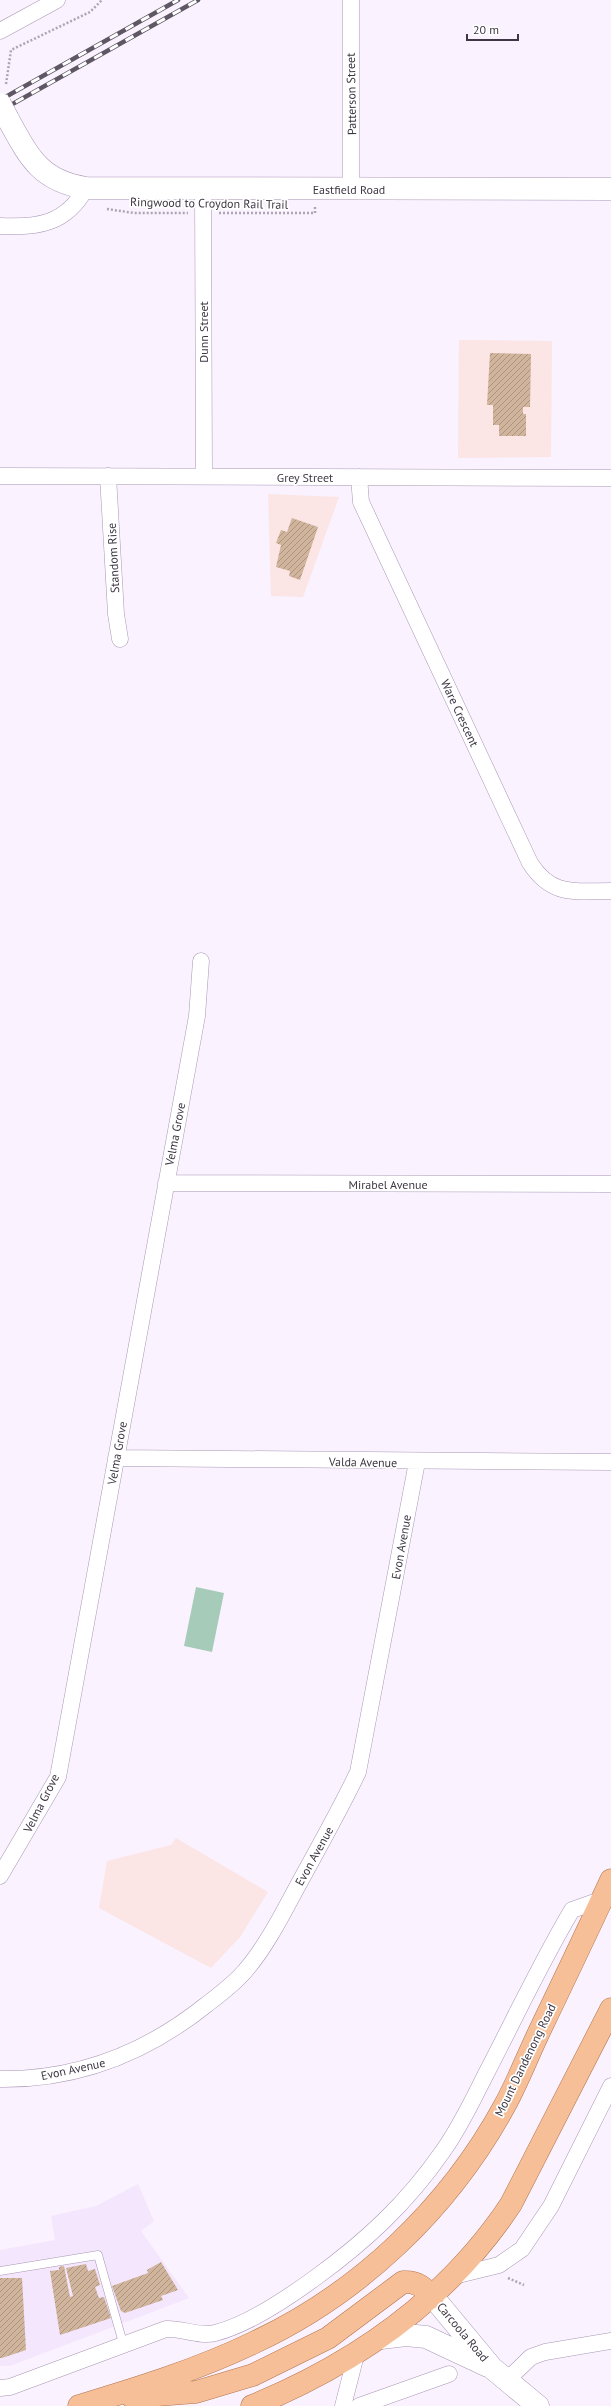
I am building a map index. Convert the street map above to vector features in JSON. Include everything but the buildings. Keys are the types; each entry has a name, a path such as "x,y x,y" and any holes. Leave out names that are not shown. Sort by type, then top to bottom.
{"main road":[{"name":"Eastfield Road","path":"5,102 28,155 45,173 83,193 203,189 611,189"},
{"name":"Mount Dandenong Road","path":"84,2404 193,2370 254,2343 297,2320 350,2285 385,2257 423,2220 481,2144 505,2105 607,1889"},
{"path":"252,2406 356,2355 381,2338 433,2297 454,2276 492,2232 511,2204 611,2009"},
{"path":"84,2404 196,2392 253,2375 328,2338 402,2282 411,2281 421,2285 433,2297"},
{"name":"Carcoola Road","path":"433,2297 500,2374 538,2406"},
{"name":"Carcoola Road","path":"381,2338 406,2335 426,2337 500,2374"}],"street":[{"path":"0,29 57,0"},
{"name":"Patterson Street","path":"351,0 352,189"},
{"name":"Dunn Street","path":"203,189 204,476"},
{"path":"0,226 28,227 48,223 66,212 83,193"},
{"name":"Grey Street","path":"0,476 611,478"},
{"name":"Standom Rise","path":"108,476 116,614 120,640"},
{"name":"Ware Crescent","path":"359,477 361,502 530,863 540,878 550,886 575,891 611,891"},
{"name":"Velma Grove","path":"0,1876 58,1777 197,1016 201,961"},
{"name":"Mirabel Avenue","path":"166,1183 611,1184"},
{"name":"Valda Avenue","path":"116,1458 416,1462 611,1462"},
{"name":"Evon Avenue","path":"0,2079 20,2079 64,2074 101,2065 133,2052 184,2023 215,1998 249,1965 279,1920 338,1813 358,1772 416,1462"},
{"name":"Mount Dandenong Road","path":"123,2343 166,2329 182,2329 199,2334 214,2333 269,2308 297,2291 356,2248 390,2215 444,2151 466,2113 543,1960 572,1910 607,1889"},
{"path":"454,2276 483,2271 499,2265 522,2249 551,2206 611,2086"},
{"path":"500,2374 531,2357 545,2352 611,2341"},
{"path":"0,2388 10,2387 123,2343"},
{"path":"343,2406 356,2355"},
{"path":"359,2406 449,2374"}],"lane":[{"path":"0,2271 98,2255 123,2343"}],"path":[{"path":"5,102 11,50 90,12 102,0"},
{"name":"Ringwood to Croydon Rail Trail","path":"83,193 105,208 134,213 315,213"}],"shaded area":[{"path":"459,340 552,341 551,457 458,458"},
{"path":"268,494 339,497 303,597 271,596"},
{"path":"176,1838 268,1892 240,1937 211,1968 99,1908 107,1861 171,1845"},
{"path":"138,2184 154,2221 141,2231 189,2298 10,2366 0,2366 0,2250 55,2240 51,2216 96,2206"}],"green space":[{"path":"196,1587 224,1593 212,1652 184,1646"}],"railway":[{"path":"0,100 178,0"},
{"path":"0,111 198,0"}]}
